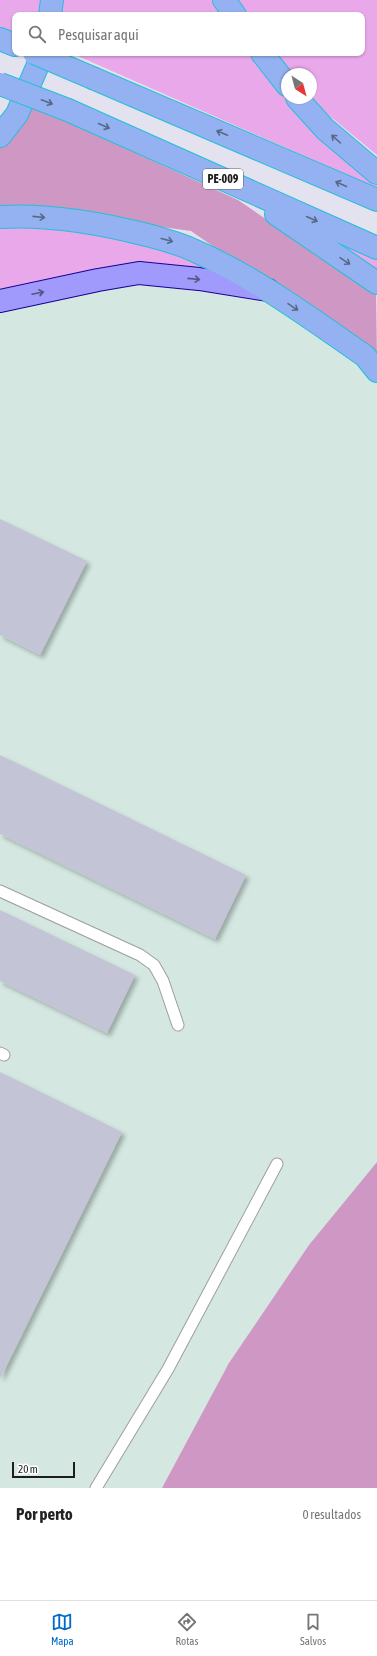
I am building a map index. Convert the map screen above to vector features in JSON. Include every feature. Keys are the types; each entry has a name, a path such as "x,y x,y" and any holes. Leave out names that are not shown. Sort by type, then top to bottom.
{"highway":[{"path":"50,12 52,0"},
{"path":"224,0 233,12"},
{"path":"0,39 12,44"},
{"path":"41,56 377,200"},
{"path":"0,136 17,114 42,56"},
{"path":"264,56 281,77"},
{"name":"PE-009","path":"0,84 68,110 377,248"},
{"path":"303,104 325,129 377,173"},
{"path":"232,184 377,283"},
{"path":"0,217 30,216 91,223 125,229 177,243 194,250 268,290 365,356 377,371"}],"main road":[{"path":"0,301 98,280 140,273 199,279 268,290"}],"lane":[{"path":"0,891 140,955 154,965 163,981 178,1025"},
{"path":"96,1488 168,1369 277,1164"}],"shaded area":[{"path":"0,0 52,0 50,12 12,12 12,34 0,28"},
{"path":"59,0 216,0 225,12 57,12"},
{"path":"235,0 377,0 377,155 317,104 317,68 288,68 278,56 365,56 365,12 245,12"},
{"path":"78,56 257,56 281,81 281,104 304,104 377,179 377,191 325,165"},
{"path":"29,104 238,200 376,294 377,360 191,231 125,222 0,212 0,142"},
{"path":"301,222 377,257 377,274"},
{"path":"0,223 129,235 195,257 223,275 0,293"},
{"path":"98,280 268,290 377,371 377,1488 0,1488 0,301"},
{"path":"377,1162 377,1488 162,1488 229,1363 309,1245"}],"building":[{"path":"0,519 87,561 40,655 0,635"},
{"path":"0,755 246,875 215,939 0,834"},
{"path":"0,910 135,975 107,1033 0,981"},
{"path":"0,1072 122,1132 0,1379"}]}
